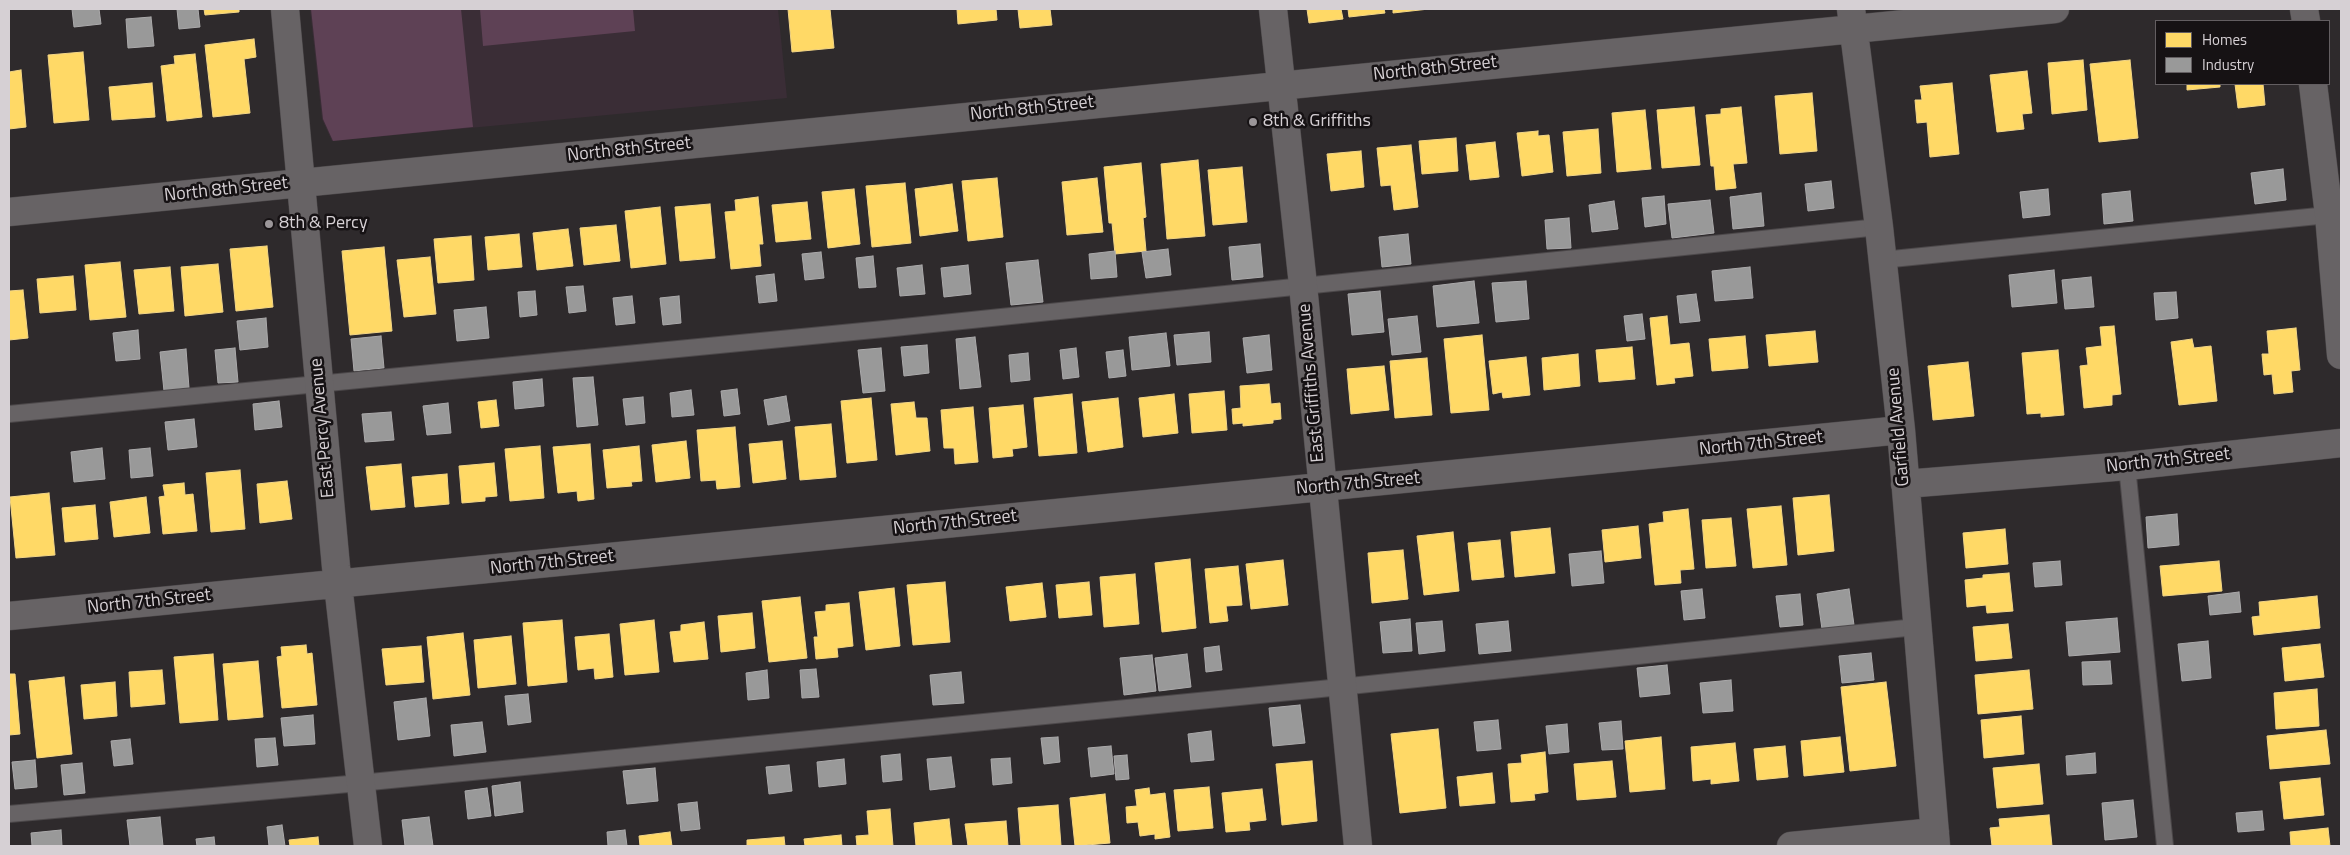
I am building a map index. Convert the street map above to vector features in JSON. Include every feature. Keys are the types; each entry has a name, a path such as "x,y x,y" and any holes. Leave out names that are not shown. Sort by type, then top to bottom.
{"street":[{"name":"East Percy Avenue","path":"284,9 338,584 368,846"},
{"name":"East Griffiths Avenue","path":"1273,9 1303,285 1321,488 1358,846"},
{"name":"North 8th Street","path":"9,212 1282,84 1852,18 2055,9"},
{"name":"Garfield Avenue","path":"1852,18 1879,227 1901,430 1916,627 1936,839"},
{"path":"2313,85 2335,214 2341,355"},
{"name":"North 7th Street","path":"9,616 1901,430"},
{"name":"North 7th Street","path":"1905,484 2127,466 2341,443"},
{"path":"1792,846 1936,839"}],"lane":[{"path":"1882,260 2335,214"},
{"path":"9,414 864,331 1879,227"},
{"path":"2127,466 2165,846"},
{"path":"9,814 360,783 1341,687 1916,627"}],"shaded area":[{"path":"310,9 778,9 787,98 332,141 322,119"},
{"path":"311,9 461,9 473,127 333,141 323,119"},
{"path":"480,9 633,9 635,31 483,46"}],"building: Homes":[{"path":"204,9 239,9 239,12 205,15"},
{"path":"788,9 830,9 834,48 792,52"},
{"path":"957,9 996,9 997,20 958,24"},
{"path":"1018,9 1050,9 1052,25 1020,28"},
{"path":"1307,9 1341,9 1343,19 1309,23"},
{"path":"1348,9 1384,9 1385,13 1349,17"},
{"path":"1393,9 1429,9 1393,13"},
{"path":"254,39 256,57 244,59 250,113 213,117 205,45"},
{"path":"83,52 89,120 54,123 48,55"},
{"path":"195,54 202,117 167,121 161,66 175,64 174,56"},
{"path":"2083,60 2087,110 2052,114 2048,63"},
{"path":"2130,60 2138,138 2099,142 2090,64"},
{"path":"21,70 26,127 9,129 9,72"},
{"path":"2027,71 2032,113 2022,114 2024,129 1997,132 1990,75"},
{"path":"152,83 155,117 112,120 109,87"},
{"path":"1952,83 1959,154 1930,157 1927,122 1917,123 1915,100 1922,100 1920,86"},
{"path":"2187,85 2220,85 2220,87 2187,90"},
{"path":"2235,85 2263,85 2265,105 2238,108"},
{"path":"1812,93 1817,151 1780,154 1775,96"},
{"path":"1694,107 1700,165 1662,168 1657,110"},
{"path":"1741,107 1747,163 1733,164 1736,188 1716,190 1714,166 1711,166 1706,115 1721,114 1721,109"},
{"path":"1645,110 1651,169 1617,172 1612,113"},
{"path":"1598,129 1601,173 1567,176 1563,132"},
{"path":"1538,131 1538,136 1549,135 1553,172 1522,176 1517,133"},
{"path":"1456,138 1458,171 1422,174 1419,141"},
{"path":"1495,142 1499,177 1470,180 1466,145"},
{"path":"1411,145 1418,207 1394,210 1391,185 1381,186 1377,148"},
{"path":"1361,151 1364,187 1331,191 1327,154"},
{"path":"1198,160 1205,236 1167,239 1161,164"},
{"path":"1141,163 1146,217 1143,218 1146,251 1115,254 1112,223 1109,223 1104,167"},
{"path":"1242,167 1247,222 1213,225 1208,170"},
{"path":"997,178 1003,237 968,241 962,181"},
{"path":"1097,178 1103,232 1067,235 1062,182"},
{"path":"905,183 911,243 872,247 866,186"},
{"path":"952,184 958,231 920,236 915,189"},
{"path":"854,189 860,244 828,248 822,192"},
{"path":"758,197 763,244 759,244 761,266 731,269 725,212 736,211 735,200"},
{"path":"807,202 811,239 776,242 772,205"},
{"path":"710,204 715,258 680,261 675,207"},
{"path":"660,207 666,264 631,268 625,211"},
{"path":"616,225 620,261 584,265 580,228"},
{"path":"568,229 573,266 537,270 533,233"},
{"path":"519,234 522,267 488,270 485,237"},
{"path":"471,236 474,280 438,283 434,239"},
{"path":"267,246 273,307 236,311 230,249"},
{"path":"384,247 392,331 350,335 342,251"},
{"path":"430,257 436,314 404,317 397,260"},
{"path":"120,262 126,317 90,320 85,265"},
{"path":"218,264 223,312 185,316 181,267"},
{"path":"170,267 174,311 139,314 134,270"},
{"path":"73,276 76,310 40,313 37,279"},
{"path":"23,290 28,338 9,340 9,291"},
{"path":"1667,316 1670,345 1689,343 1693,376 1674,378 1675,383 1657,385 1650,318"},
{"path":"2114,326 2121,394 2112,395 2112,405 2084,408 2080,366 2088,365 2086,348 2102,346 2100,327"},
{"path":"2296,328 2300,370 2291,371 2293,392 2274,394 2272,374 2264,375 2262,354 2269,354 2267,331"},
{"path":"1815,331 1818,362 1769,366 1766,335"},
{"path":"1482,335 1489,410 1451,413 1444,339"},
{"path":"1745,336 1748,368 1712,371 1709,339"},
{"path":"2192,339 2194,348 2211,346 2217,401 2179,405 2171,342"},
{"path":"1632,347 1635,379 1599,382 1596,350"},
{"path":"2058,350 2064,415 2041,417 2041,413 2027,414 2022,353"},
{"path":"1578,354 1580,386 1544,390 1542,358"},
{"path":"1526,357 1530,395 1503,398 1502,392 1493,394 1489,361"},
{"path":"1427,358 1432,415 1395,418 1390,361"},
{"path":"1968,362 1974,416 1933,420 1928,366"},
{"path":"1384,366 1389,410 1351,414 1347,369"},
{"path":"1269,384 1271,404 1280,403 1281,419 1273,420 1273,423 1243,426 1243,423 1233,424 1232,409 1241,408 1240,386"},
{"path":"1224,391 1227,430 1192,433 1189,394"},
{"path":"1072,394 1077,453 1039,456 1034,398"},
{"path":"1174,394 1178,433 1143,437 1139,398"},
{"path":"871,398 877,460 847,463 841,401"},
{"path":"1118,398 1123,447 1088,452 1082,402"},
{"path":"496,400 499,426 481,428 478,402"},
{"path":"914,402 916,418 927,418 930,451 896,455 891,404"},
{"path":"1023,405 1027,447 1012,449 1013,456 993,458 989,408"},
{"path":"973,407 978,462 955,464 954,448 944,448 941,410"},
{"path":"831,424 836,477 800,480 795,427"},
{"path":"735,427 740,487 717,489 716,480 701,481 697,430"},
{"path":"686,441 690,478 656,482 652,445"},
{"path":"782,441 786,479 753,483 749,444"},
{"path":"590,444 594,499 578,501 577,491 558,493 553,447"},
{"path":"540,446 544,498 510,501 505,449"},
{"path":"639,446 642,481 631,482 632,486 607,488 603,450"},
{"path":"494,463 497,496 485,497 485,501 462,503 459,466"},
{"path":"401,464 405,507 371,510 366,467"},
{"path":"240,470 245,529 211,532 206,473"},
{"path":"447,474 449,504 415,507 412,477"},
{"path":"287,481 292,519 260,523 257,484"},
{"path":"184,483 185,495 193,494 197,531 163,534 159,497 165,496 163,485"},
{"path":"49,493 55,555 16,558 10,497"},
{"path":"1829,495 1834,551 1798,555 1793,498"},
{"path":"146,497 150,533 114,537 110,502"},
{"path":"95,505 98,539 65,542 62,508"},
{"path":"1781,506 1787,565 1753,568 1747,509"},
{"path":"1688,509 1694,569 1680,570 1681,583 1655,585 1649,524 1664,522 1663,512"},
{"path":"1731,518 1736,566 1706,568 1702,520"},
{"path":"1638,526 1641,558 1605,562 1602,530"},
{"path":"1550,528 1555,573 1515,577 1511,532"},
{"path":"2005,529 2008,564 1966,568 1963,533"},
{"path":"1453,532 1459,591 1424,595 1417,536"},
{"path":"1500,540 1504,577 1472,580 1468,543"},
{"path":"1403,550 1408,599 1372,603 1368,553"},
{"path":"1190,559 1196,628 1162,632 1155,563"},
{"path":"1283,560 1288,605 1251,609 1246,564"},
{"path":"2219,561 2222,591 2163,596 2160,566"},
{"path":"1238,566 1242,605 1226,606 1228,621 1210,623 1205,569"},
{"path":"2009,573 2013,611 1987,613 1986,605 1967,607 1965,580 1983,578 1983,575"},
{"path":"1135,574 1139,624 1104,627 1100,577"},
{"path":"945,582 950,642 913,645 907,585"},
{"path":"1089,582 1092,615 1059,618 1056,585"},
{"path":"1042,583 1046,617 1010,621 1006,587"},
{"path":"894,588 900,646 866,650 859,592"},
{"path":"2317,596 2320,628 2254,635 2252,617 2260,616 2259,602"},
{"path":"800,597 807,658 769,662 762,601"},
{"path":"849,603 853,646 837,648 838,657 816,659 814,637 818,637 815,612 826,611 826,605"},
{"path":"752,613 755,648 721,652 718,616"},
{"path":"562,620 567,682 528,686 523,623"},
{"path":"654,620 659,672 625,675 620,624"},
{"path":"704,622 708,659 674,662 670,632 681,631 681,625"},
{"path":"2008,624 2012,658 1976,661 1973,627"},
{"path":"463,633 470,695 433,699 427,637"},
{"path":"609,634 613,677 595,679 594,668 578,670 575,637"},
{"path":"511,636 516,684 478,688 474,640"},
{"path":"2320,644 2324,677 2285,681 2282,648"},
{"path":"306,645 307,654 312,653 317,705 282,708 277,657 282,656 281,647"},
{"path":"421,646 424,682 386,685 382,649"},
{"path":"213,654 218,720 180,723 174,657"},
{"path":"258,661 263,717 228,720 223,664"},
{"path":"162,670 165,704 131,707 129,672"},
{"path":"2029,670 2033,709 1978,714 1975,675"},
{"path":"9,674 15,674 20,734 9,735"},
{"path":"64,677 72,754 37,758 29,681"},
{"path":"115,682 117,716 84,719 81,685"},
{"path":"1886,682 1896,766 1850,771 1841,687"},
{"path":"2317,689 2319,726 2276,729 2274,693"},
{"path":"2021,716 2024,754 1984,758 1981,720"},
{"path":"1438,729 1446,808 1400,813 1391,734"},
{"path":"2326,730 2330,764 2270,769 2267,736"},
{"path":"1661,737 1665,789 1630,792 1625,741"},
{"path":"1840,737 1844,772 1804,776 1801,741"},
{"path":"1735,743 1739,781 1711,784 1711,779 1693,781 1691,747"},
{"path":"1785,746 1788,777 1757,780 1754,749"},
{"path":"1545,752 1548,792 1534,794 1535,800 1511,802 1508,764 1522,763 1521,755"},
{"path":"1312,761 1317,821 1282,825 1276,764"},
{"path":"1612,761 1616,797 1577,800 1574,764"},
{"path":"2039,764 2043,804 1997,808 1993,768"},
{"path":"1492,773 1495,803 1460,806 1457,777"},
{"path":"2320,778 2324,815 2284,819 2280,782"},
{"path":"1209,787 1213,828 1178,831 1174,790"},
{"path":"1149,788 1150,795 1165,793 1170,837 1155,839 1155,834 1140,836 1138,822 1127,823 1126,807 1137,806 1135,790"},
{"path":"1262,789 1266,820 1249,822 1250,830 1226,832 1222,793"},
{"path":"1105,794 1110,843 1075,846 1070,798"},
{"path":"1058,805 1061,846 1021,846 1018,808"},
{"path":"890,809 893,846 857,846 856,836 869,835 867,811"},
{"path":"2049,815 2052,846 1992,846 1990,828 2000,827 1999,819"},
{"path":"949,819 952,846 916,846 914,823"},
{"path":"1006,821 1008,846 968,846 965,824"},
{"path":"2328,828 2330,846 2291,846 2290,832"},
{"path":"670,832 672,846 640,846 639,836"},
{"path":"841,835 842,846 805,846 804,839"},
{"path":"318,837 319,846 290,846 289,840"},
{"path":"784,837 785,846 747,846 747,840"}],"building: Industry":[{"path":"72,9 99,9 101,24 74,27"},
{"path":"177,9 198,9 200,27 179,29"},
{"path":"151,17 154,46 128,48 126,19"},
{"path":"2283,169 2286,200 2255,204 2251,173"},
{"path":"1831,181 1834,208 1808,211 1805,184"},
{"path":"2048,189 2050,215 2023,218 2020,192"},
{"path":"2130,191 2133,221 2104,224 2102,194"},
{"path":"1761,193 1764,226 1733,229 1730,197"},
{"path":"1664,196 1666,224 1645,227 1642,198"},
{"path":"1710,200 1714,233 1672,238 1668,204"},
{"path":"1614,201 1618,229 1592,232 1589,205"},
{"path":"1569,218 1571,248 1547,249 1545,220"},
{"path":"1408,234 1411,264 1382,267 1379,237"},
{"path":"1260,244 1263,277 1232,280 1229,247"},
{"path":"1168,249 1171,275 1146,278 1142,252"},
{"path":"1115,251 1117,277 1091,279 1089,254"},
{"path":"821,252 824,278 805,280 802,254"},
{"path":"873,256 876,287 859,288 856,258"},
{"path":"1038,260 1043,302 1011,305 1006,263"},
{"path":"922,265 925,294 900,296 897,268"},
{"path":"968,265 971,294 944,297 941,268"},
{"path":"1750,267 1753,298 1715,301 1712,271"},
{"path":"2054,270 2057,303 2012,307 2009,275"},
{"path":"774,274 777,301 759,303 756,276"},
{"path":"2091,277 2094,307 2065,309 2062,280"},
{"path":"1474,281 1479,323 1437,327 1433,286"},
{"path":"1526,281 1529,319 1496,322 1492,283"},
{"path":"583,286 586,311 569,313 566,287"},
{"path":"535,291 537,315 520,317 518,292"},
{"path":"1380,291 1384,332 1352,335 1348,294"},
{"path":"2176,292 2178,318 2156,320 2154,293"},
{"path":"1696,294 1700,321 1680,323 1677,296"},
{"path":"632,296 635,323 616,325 613,298"},
{"path":"679,296 681,323 663,325 660,298"},
{"path":"486,307 489,338 457,341 454,310"},
{"path":"1642,314 1645,339 1627,341 1624,316"},
{"path":"1417,316 1421,352 1392,355 1388,319"},
{"path":"266,318 268,347 240,350 237,321"},
{"path":"138,330 140,359 116,361 113,333"},
{"path":"1209,332 1211,362 1177,365 1174,335"},
{"path":"1166,333 1170,366 1132,370 1129,337"},
{"path":"1269,335 1272,370 1247,373 1243,338"},
{"path":"381,336 384,368 354,371 351,339"},
{"path":"975,337 981,387 960,389 956,339"},
{"path":"927,345 929,373 904,376 901,347"},
{"path":"235,348 238,382 218,383 215,350"},
{"path":"881,348 885,391 863,393 858,350"},
{"path":"1076,348 1079,377 1063,379 1060,350"},
{"path":"186,349 189,388 164,391 160,352"},
{"path":"1123,350 1126,376 1109,378 1106,352"},
{"path":"1028,353 1030,380 1011,382 1009,355"},
{"path":"593,377 598,425 577,427 573,378"},
{"path":"542,379 544,406 515,409 513,382"},
{"path":"737,389 740,414 724,416 721,391"},
{"path":"691,390 694,415 672,417 670,393"},
{"path":"786,396 790,421 768,425 764,400"},
{"path":"643,397 645,423 626,425 623,399"},
{"path":"279,401 282,427 255,430 253,404"},
{"path":"448,403 451,433 427,435 423,406"},
{"path":"391,412 394,440 365,442 362,414"},
{"path":"194,419 197,447 168,450 165,422"},
{"path":"102,448 105,479 74,482 71,452"},
{"path":"150,448 153,476 131,478 129,450"},
{"path":"2177,514 2179,545 2148,548 2146,517"},
{"path":"1601,551 1604,583 1572,586 1569,554"},
{"path":"2060,561 2062,585 2035,587 2033,563"},
{"path":"1702,589 1705,618 1684,620 1681,591"},
{"path":"1849,589 1854,625 1822,629 1817,594"},
{"path":"2239,592 2241,612 2210,615 2208,596"},
{"path":"1800,594 1803,625 1780,627 1776,596"},
{"path":"2117,618 2120,652 2069,656 2066,622"},
{"path":"1410,619 1412,651 1383,653 1380,622"},
{"path":"1442,621 1445,651 1419,654 1416,623"},
{"path":"1508,621 1511,651 1479,654 1476,624"},
{"path":"2208,641 2211,678 2182,681 2178,644"},
{"path":"1219,646 1222,670 1206,672 1204,648"},
{"path":"1871,653 1874,680 1842,683 1839,656"},
{"path":"1187,654 1191,687 1159,691 1155,658"},
{"path":"1152,655 1156,691 1124,695 1120,658"},
{"path":"2110,661 2112,684 2083,685 2082,662"},
{"path":"1667,665 1670,694 1640,697 1637,668"},
{"path":"816,669 819,697 802,698 800,670"},
{"path":"767,670 769,698 748,700 746,673"},
{"path":"961,672 964,703 933,705 930,675"},
{"path":"1731,680 1733,711 1703,713 1700,683"},
{"path":"528,694 531,722 508,725 505,696"},
{"path":"426,698 430,736 398,740 394,702"},
{"path":"1300,705 1305,743 1273,746 1269,708"},
{"path":"313,715 315,744 284,746 281,718"},
{"path":"1498,720 1501,749 1477,751 1474,722"},
{"path":"1621,721 1623,749 1602,750 1599,723"},
{"path":"482,722 486,752 454,756 451,725"},
{"path":"1567,724 1569,752 1549,754 1546,726"},
{"path":"1211,731 1214,760 1191,762 1188,734"},
{"path":"1058,737 1060,762 1044,764 1041,738"},
{"path":"275,738 278,765 257,767 255,739"},
{"path":"130,739 133,764 114,766 111,741"},
{"path":"1111,746 1114,774 1091,777 1088,748"},
{"path":"2095,753 2096,773 2067,775 2066,756"},
{"path":"900,754 902,780 883,782 881,756"},
{"path":"1127,755 1129,779 1116,780 1114,756"},
{"path":"951,757 955,787 930,790 927,759"},
{"path":"1010,758 1012,783 993,785 991,759"},
{"path":"844,759 846,784 819,787 817,762"},
{"path":"35,760 37,787 15,789 12,762"},
{"path":"82,763 85,793 64,795 61,765"},
{"path":"789,765 792,791 769,794 766,767"},
{"path":"655,768 658,801 627,804 623,771"},
{"path":"520,782 523,812 495,816 492,786"},
{"path":"487,788 491,816 468,819 465,791"},
{"path":"2133,800 2137,837 2105,840 2102,803"},
{"path":"697,802 700,829 681,831 678,804"},
{"path":"2262,811 2264,830 2238,832 2236,813"},
{"path":"160,817 163,846 130,846 127,820"},
{"path":"429,817 433,846 405,846 402,820"},
{"path":"282,825 285,846 269,846 267,827"},
{"path":"61,830 62,846 32,846 31,833"},
{"path":"625,830 627,846 608,846 607,832"},
{"path":"214,837 215,846 197,846 196,839"}],"place":[{"name":"8th & Griffiths","path":"1253,122"},
{"name":"8th & Percy","path":"269,224"}]}
